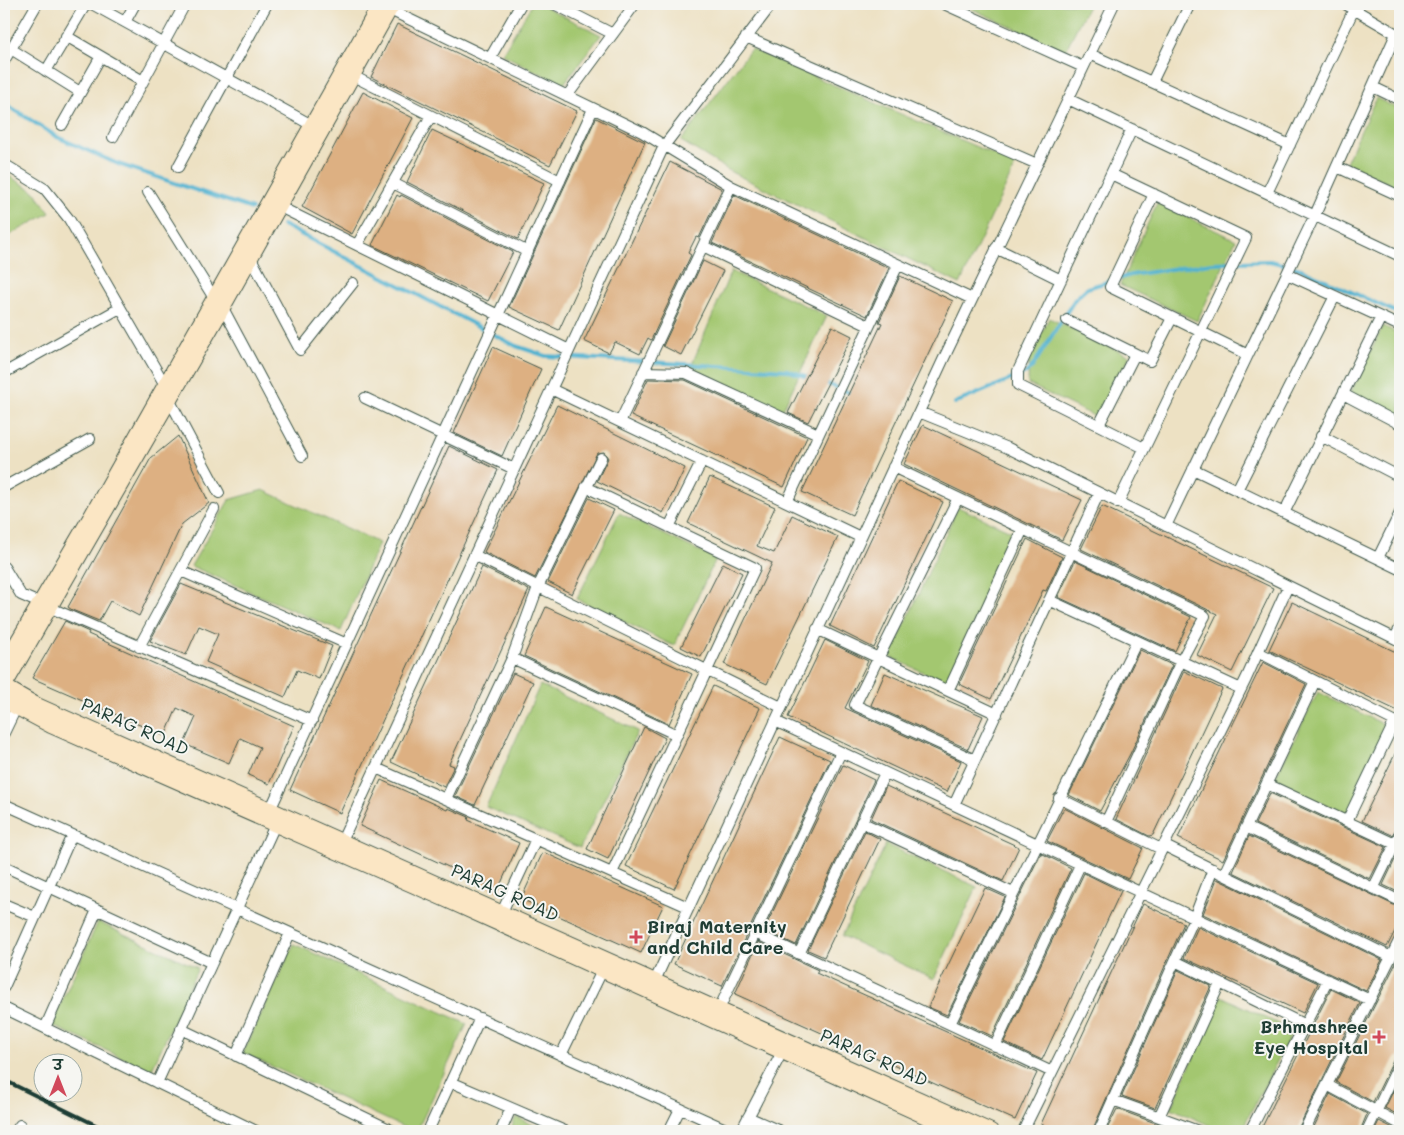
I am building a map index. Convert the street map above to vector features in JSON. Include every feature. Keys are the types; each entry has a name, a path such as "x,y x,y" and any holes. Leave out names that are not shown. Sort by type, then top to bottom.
{"street":[{"path":"4,60 36,4"},
{"path":"46,71 86,4"},
{"path":"92,4 317,128"},
{"path":"125,22 135,4"},
{"path":"112,137 185,4"},
{"path":"178,167 267,4"},
{"path":"490,58 521,4"},
{"path":"554,4 613,34"},
{"path":"567,96 635,4"},
{"path":"339,846 664,146 772,4"},
{"path":"944,4 1083,67"},
{"path":"652,986 860,537 996,248 1114,4"},
{"path":"1152,82 1190,4"},
{"path":"1166,526 1294,260 1398,35 1345,4"},
{"path":"385,6 642,132 731,186 972,299"},
{"path":"4,686 44,606 165,385 218,303 251,258 280,207 317,128 353,76 385,6"},
{"path":"4,664 44,606 170,401 218,303 385,6"},
{"path":"1267,193 1354,9"},
{"path":"66,36 100,58 143,81"},
{"path":"746,37 1037,164"},
{"path":"11,49 80,92"},
{"path":"1090,54 1290,145"},
{"path":"62,125 100,58"},
{"path":"353,76 560,181"},
{"path":"1373,87 1400,100"},
{"path":"1068,99 1400,256"},
{"path":"271,808 593,109"},
{"path":"357,246 430,116"},
{"path":"1132,129 1018,371 1018,385 1144,448"},
{"path":"4,164 45,189 69,218 165,385 170,401 219,493"},
{"path":"1336,167 1400,196"},
{"path":"1111,174 1246,238 1118,503"},
{"path":"393,183 528,252"},
{"path":"620,422 731,186"},
{"path":"148,192 218,303 302,456"},
{"path":"1154,194 1110,287 1248,355"},
{"path":"280,207 569,351"},
{"path":"702,246 869,326"},
{"path":"996,248 1061,280"},
{"path":"251,258 300,350 353,283"},
{"path":"787,502 898,265"},
{"path":"1288,272 1334,296 1400,326"},
{"path":"1237,490 1334,296"},
{"path":"4,373 120,308"},
{"path":"1284,513 1381,317"},
{"path":"1067,320 1150,361 1172,318"},
{"path":"1099,425 1135,354"},
{"path":"644,370 686,373 818,434"},
{"path":"551,389 860,537"},
{"path":"1343,394 1400,424"},
{"path":"365,398 514,469"},
{"path":"919,412 1008,448 1398,640 1400,628"},
{"path":"1322,436 1400,477"},
{"path":"4,488 90,439"},
{"path":"446,799 512,658 538,587 601,458"},
{"path":"669,527 702,461"},
{"path":"893,467 1205,616 1181,661 1106,822"},
{"path":"1193,469 1400,569"},
{"path":"586,487 756,568 612,873"},
{"path":"954,805 1099,493"},
{"path":"958,498 877,657 855,705 975,760"},
{"path":"140,647 214,509"},
{"path":"1378,558 1400,513"},
{"path":"948,691 1023,529"},
{"path":"474,556 781,707"},
{"path":"4,567 21,595 312,721"},
{"path":"180,571 347,644"},
{"path":"1023,1131 1241,689 1288,586"},
{"path":"1050,600 1241,689"},
{"path":"817,629 997,714"},
{"path":"950,1024 1036,844 1138,641"},
{"path":"1258,652 1398,722 1347,821"},
{"path":"512,658 677,735"},
{"path":"1224,874 1316,681"},
{"name":"PARAG ROAD","path":"4,686 14,702 51,726 275,825 339,846 502,912 782,1052 957,1131"},
{"path":"4,733 14,702"},
{"name":"PARAG ROAD","path":"14,702 271,808 339,846 602,971 652,986 719,1010 991,1131"},
{"path":"774,721 1370,1000"},
{"path":"719,1010 841,752"},
{"path":"376,768 688,907"},
{"path":"799,954 885,773"},
{"path":"1267,784 1395,844"},
{"path":"1059,798 1106,822 1395,953"},
{"path":"4,804 730,1131"},
{"path":"861,822 1013,893"},
{"path":"157,1083 275,825"},
{"path":"1246,827 1400,901"},
{"path":"1374,887 1400,834"},
{"path":"4,987 9,964 35,917 72,835"},
{"path":"502,912 536,839"},
{"path":"995,1046 1080,865"},
{"path":"4,866 212,963"},
{"path":"1098,1131 1194,918 1213,869"},
{"path":"4,904 35,917"},
{"path":"45,1028 97,910"},
{"path":"236,1056 290,933"},
{"path":"755,933 1052,1072"},
{"path":"1304,1131 1395,953 1400,939"},
{"path":"1175,961 1305,1025"},
{"path":"561,1055 602,971"},
{"path":"1250,1131 1328,980"},
{"path":"1159,1117 1220,983"},
{"path":"4,1008 256,1131"},
{"path":"428,1131 480,1018"},
{"path":"181,1030 393,1131"},
{"path":"741,1131 782,1052"},
{"path":"1367,1131 1399,1067"},
{"path":"450,1082 565,1131"},
{"path":"1327,1085 1400,1124"},
{"path":"1113,1100 1198,1131"},
{"path":"501,1131 511,1108"},
{"path":"669,1131 680,1109"},
{"path":"748,1117 780,1131"}],"green space":[{"path":"532,4 540,4 601,35 563,85 502,54"},
{"path":"961,4 1089,4 1065,51"},
{"path":"751,49 1016,164 960,284 733,173 681,141"},
{"path":"1376,98 1400,110 1400,189 1346,163"},
{"path":"4,173 34,191 50,213 4,238"},
{"path":"1157,203 1236,240 1197,321 1120,285"},
{"path":"731,271 827,316 782,411 690,369"},
{"path":"1049,318 1130,356 1100,419 1028,384 1029,360"},
{"path":"1383,326 1400,334 1400,417 1350,394"},
{"path":"263,490 379,543 341,631 191,566 229,500"},
{"path":"958,507 1015,533 947,683 890,657"},
{"path":"619,513 716,559 674,646 577,599"},
{"path":"540,685 638,731 580,848 486,807"},
{"path":"1318,692 1391,728 1347,816 1274,780"},
{"path":"886,844 977,887 934,979 842,936"},
{"path":"98,922 198,968 151,1071 51,1025"},
{"path":"294,944 467,1024 417,1131 412,1131 243,1053"},
{"path":"1221,996 1293,1031 1241,1131 1222,1131 1171,1108"},
{"path":"516,1117 546,1131 510,1131"}],"building":[{"path":"397,24 577,111 550,165 371,77"},
{"path":"363,92 413,118 352,234 302,207"},
{"path":"596,118 645,142 559,330 509,307"},
{"path":"432,130 544,183 518,239 407,182"},
{"path":"670,162 722,189 699,238 696,237 688,253 691,255 651,340 648,338 640,354 615,342 609,353 584,341"},
{"path":"397,195 400,197 401,195 513,252 488,301 372,245"},
{"path":"734,195 889,268 867,316 712,243"},
{"path":"703,261 723,271 681,355 663,346"},
{"path":"900,276 953,301 852,515 802,492 882,323 879,322"},
{"path":"832,326 852,336 808,422 788,413"},
{"path":"493,347 541,369 502,456 454,433"},
{"path":"648,379 685,380 807,437 784,487 631,416"},
{"path":"557,405 685,468 663,513 597,481 608,458 604,452 597,453 535,578 484,552"},
{"path":"923,425 1082,500 1062,540 904,464"},
{"path":"178,436 209,503 182,524 139,616 110,601 99,621 72,610 68,607 151,458"},
{"path":"449,446 498,470 340,813 290,790"},
{"path":"710,477 775,507 757,546 774,553 792,515 838,537 767,684 724,664 772,563 688,523"},
{"path":"898,481 943,502 874,648 830,626"},
{"path":"589,498 614,510 572,594 548,582"},
{"path":"1102,506 1273,588 1232,672 1197,655 1217,614 1081,549"},
{"path":"1027,539 1062,557 1046,591 1043,590 991,699 959,684"},
{"path":"1075,561 1191,617 1175,651 1058,597"},
{"path":"723,563 742,573 701,657 681,647"},
{"path":"482,567 529,590 449,764 454,766 444,787 391,762"},
{"path":"181,584 332,646 319,679 297,670 285,697 206,662 218,634 199,626 186,655 150,641"},
{"path":"1292,602 1400,654 1400,712 1269,650"},
{"path":"546,607 692,674 669,724 524,656"},
{"path":"65,621 89,632 88,634 294,726 269,784 248,775 260,747 240,738 229,763 184,744 196,717 177,708 165,736 32,678"},
{"path":"825,640 868,661 845,708 961,761 947,792 788,717"},
{"path":"1140,650 1172,665 1130,754 1100,811 1069,795"},
{"path":"1263,662 1306,684 1223,860 1178,838"},
{"path":"1184,671 1222,689 1153,835 1149,836 1116,819"},
{"path":"513,673 533,682 475,805 455,796"},
{"path":"885,673 983,716 968,749 871,705"},
{"path":"713,686 760,708 674,889 626,866"},
{"path":"644,727 665,738 608,859 587,849"},
{"path":"780,737 830,760 722,986 674,964"},
{"path":"1400,744 1400,827 1392,835 1362,821"},
{"path":"843,765 874,780 796,945 764,930"},
{"path":"381,780 447,810 448,808 469,817 468,820 519,843 498,890 360,826"},
{"path":"886,786 1019,847 1003,881 871,819"},
{"path":"1270,793 1386,847 1370,879 1255,824"},
{"path":"1064,808 1143,848 1128,879 1047,841"},
{"path":"865,831 880,839 824,957 808,950"},
{"path":"1249,836 1400,908 1400,921 1387,947 1233,872"},
{"path":"1400,849 1400,893 1383,885"},
{"path":"543,852 663,906 641,953 521,899"},
{"path":"1041,853 1071,868 992,1036 959,1021"},
{"path":"1084,873 1121,891 1042,1060 1004,1042"},
{"path":"1217,879 1382,960 1366,991 1203,914"},
{"path":"985,888 1005,897 947,1015 928,1007"},
{"path":"1143,904 1184,923 1092,1131 1057,1131 1041,1124"},
{"path":"1198,927 1318,983 1303,1013 1184,958"},
{"path":"758,942 818,970 816,973 1037,1073 1015,1120 735,994"},
{"path":"1396,963 1400,965 1400,1055 1394,1059 1373,1102 1336,1082"},
{"path":"1178,970 1211,986 1155,1108 1122,1096"},
{"path":"1331,989 1360,1003 1297,1131 1260,1131"},
{"path":"1400,1077 1400,1116 1385,1108"},
{"path":"1330,1094 1367,1114 1360,1131 1312,1131"},
{"path":"1117,1109 1177,1131 1106,1131"},
{"path":"1379,1121 1397,1130 1400,1131 1374,1131"}],"waterway":[{"path":"4,103 57,137 118,164 252,209"},
{"path":"283,225 516,346 546,356 787,370 811,378"},
{"path":"955,403 1026,373 1033,366 1075,299 1087,288 1131,275 1212,263 1270,261 1301,269 1400,314"},
{"path":"825,383 853,394"}],"railway":[{"path":"4,1080 108,1131"}],"place":[{"name":"Biraj Maternity and Child Care","path":"636,937"},
{"name":"Brhmashree Eye Hospital","path":"1379,1037"}]}
